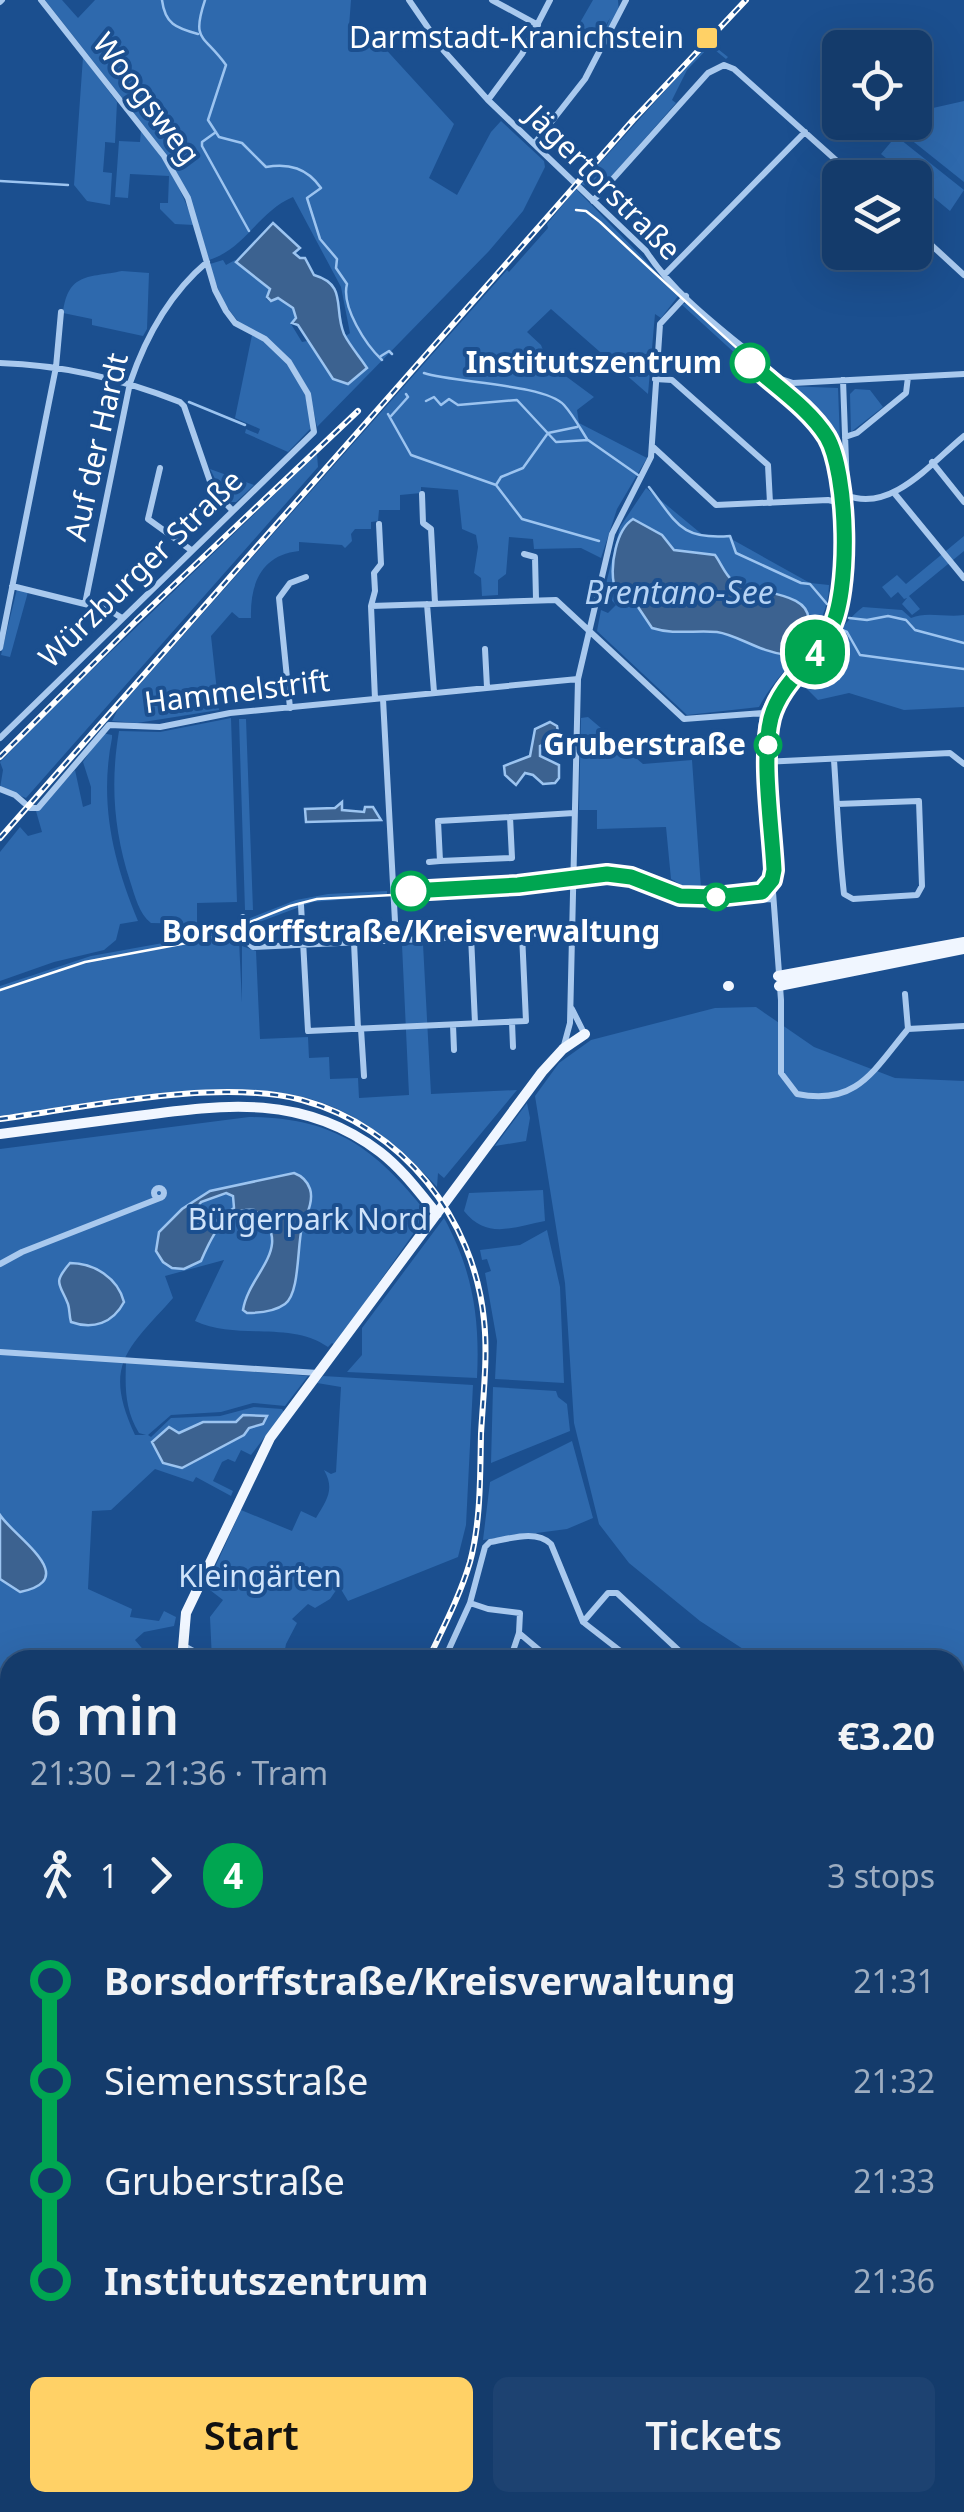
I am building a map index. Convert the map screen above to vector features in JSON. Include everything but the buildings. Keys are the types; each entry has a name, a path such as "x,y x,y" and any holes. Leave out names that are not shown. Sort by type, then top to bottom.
{"main road":[{"path":"778,981 964,946"},
{"path":"182,1650 186,1612 256,1462 318,1373 563,1048 580,1037"},
{"path":"0,1134 212,1106 280,1109 325,1122 370,1144 407,1177 437,1214"}],"street":[{"name":"Woogsweg","path":"42,0 164,156 188,198 215,290 230,317 278,350 298,376 311,404 314,432"},
{"name":"Jägertorstraße","path":"409,0 444,51 488,100 646,251 686,296 660,324 649,465 612,534 578,678 570,1028 563,1048"},
{"path":"492,0 538,25"},
{"path":"488,100 514,66 550,0"},
{"path":"534,144 585,80 626,0"},
{"path":"593,201 717,66 732,67 836,160"},
{"path":"664,275 805,132"},
{"path":"932,245 964,274"},
{"name":"Auf der Hardt","path":"85,604 130,383 144,343 161,314 207,262"},
{"path":"686,296 781,378 793,383 964,374"},
{"path":"0,648 56,368 61,312"},
{"path":"0,363 56,368 130,383 184,406 213,490 232,510"},
{"path":"845,437 857,433 906,393 908,377"},
{"path":"655,380 672,380 768,465 770,503"},
{"path":"652,446 716,506 838,502 846,495 844,380"},
{"name":"Würzburger Straße","path":"0,738 314,432"},
{"path":"846,495 857,498 894,494 964,436"},
{"path":"932,462 964,502"},
{"path":"160,468 148,519 191,550"},
{"path":"422,494 423,524 432,529 434,692"},
{"path":"894,494 964,578"},
{"path":"838,502 840,582 830,624 782,682 762,714 781,1073 798,1094 832,1098 848,1093 908,1029 964,1026"},
{"path":"379,524 381,564 374,572 371,606 396,940"},
{"path":"524,554 535,558 536,598"},
{"path":"290,708 278,598 290,583 306,577"},
{"path":"12,586 114,612 122,618"},
{"path":"371,606 556,600 684,719 762,714"},
{"path":"486,649 487,687"},
{"name":"Hammelstrift","path":"0,789 32,809 48,798 107,725 160,727 230,713 578,678"},
{"path":"763,762 950,753 964,764"},
{"path":"834,760 837,804 844,894 853,899 918,896 922,886 918,801 837,804"},
{"path":"440,862 438,820 574,813"},
{"path":"429,862 512,858 510,817"},
{"path":"573,873 628,874 692,896 772,895"},
{"path":"573,883 616,878 693,902 772,895"},
{"path":"300,905 308,1032 526,1021 522,934"},
{"path":"244,917 246,942 251,947 572,932"},
{"path":"471,936 475,1023"},
{"path":"354,942 364,1076"},
{"path":"904,994 908,1029"},
{"name":"Jägertorstraße","path":"570,1001 580,1037"},
{"path":"512,1022 513,1048"},
{"path":"453,1024 454,1050"},
{"name":"Jägertorstraße","path":"570,1028 580,1037"},
{"path":"0,1264 160,1198"},
{"path":"0,1352 318,1373"},
{"path":"449,1650 470,1603 490,1542 545,1537 583,1622 619,1650"},
{"path":"583,1622 608,1593 617,1593 678,1650"},
{"path":"470,1603 520,1613 513,1650"},
{"path":"519,1633 539,1650"},
{"path":"182,1645 191,1650"}],"green space":[{"path":"45,0 62,0 78,18 95,0 351,0 348,40 380,43 454,124 429,178 457,195 501,121 544,161 545,167 523,211 489,251 317,427 310,393 292,362 305,394 312,427 288,452 245,433 246,429 258,434 260,429 235,418 252,335 225,303 210,264 223,260 226,265 235,260 270,289 266,299 270,302 278,298 293,308 296,318 291,324 302,342 367,368 346,336 350,333 341,287 293,197 271,211 233,247 209,260 190,198 167,155"},
{"path":"593,0 618,0 619,13 606,36 603,35 610,18 600,35 578,26"},
{"path":"709,42 728,57 710,46 687,70 672,100 676,103 605,184 594,189 581,184"},
{"path":"83,57 117,102 115,143 105,142 103,172 112,173 110,205 87,201 74,185"},
{"path":"964,101 964,182 911,140 932,140 932,108"},
{"path":"141,130 172,175 194,225 175,224 160,209 160,203 168,203 169,176 130,174 128,198 115,197 119,141 140,142"},
{"path":"893,140 901,140 926,160 888,160 881,154"},
{"path":"932,165 964,190 950,211 932,196"},
{"path":"576,189 679,295 661,318 655,314 648,394 551,309 527,332 541,345 548,363 594,397 577,410 579,423 647,458 617,509 601,558 581,548 534,549 533,539 509,537 506,574 498,580 498,595 482,596 481,578 474,573 476,535 462,529 458,490 421,487 421,493 400,495 400,510 379,510 378,521 371,522 371,529 355,529 345,548 299,542 299,551 275,558 267,565 256,583 251,618 239,618 232,612 211,636 219,710 137,723 112,721 118,709 548,228 547,224"},
{"path":"122,271 149,273 147,329 143,336 92,325 92,319 63,313 70,290 82,279"},
{"path":"689,303 787,386 838,388 842,492 831,497 826,446 817,428 681,304"},
{"path":"855,389 870,390 883,407 851,432 850,394"},
{"path":"317,454 318,467 26,798 0,788 0,762"},
{"path":"210,469 254,485 236,502 227,502"},
{"path":"646,488 704,536 726,536 810,583 829,585 827,603 813,634 759,707 687,715 597,631 601,610 608,613 616,605 604,592 620,527"},
{"path":"964,536 964,551 909,596 920,609 912,615 902,604 907,598 898,592 891,598 882,587 897,575 906,584"},
{"path":"17,589 28,592 10,657 1,655"},
{"path":"863,607 902,610 911,618 964,615 964,707 904,710 849,693 818,700 801,683"},
{"path":"588,717 643,764 692,760 701,888 685,887 671,879 666,827 597,829 597,810 579,810 581,718"},
{"path":"231,718 237,902 197,903 197,924 151,923 136,899 117,826 114,789 119,731 160,732"},
{"path":"239,719 246,719 253,910 245,910"},
{"path":"102,733 112,735 107,786 115,854 138,921 120,924 116,940 104,950 0,981 0,852 20,827 28,836 42,832 36,811 75,770 83,807 91,804 91,787 83,762"},
{"path":"387,891 387,896 313,902 214,939 239,940 242,1003 242,946 256,951 260,1039 308,1037 309,1058 329,1057 330,1079 358,1078 359,1098 409,1095 402,945 423,944 431,1094 517,1090 444,1178 438,1173 437,1187 370,1127 338,1109 270,1092 191,1093 0,1116 0,986 91,956 207,935 296,900"},
{"path":"756,1007 814,1047 895,1078 964,1081 964,1650 745,1650 700,1621 629,1563 599,1524 574,1423 565,1283 535,1096 559,1063 591,1040 715,1008"},
{"path":"527,1103 530,1118 526,1141 495,1146"},
{"name":"Bürgerpark Nord","path":"249,1117 279,1119 329,1130 350,1140 388,1170 426,1212 335,1345 328,1347 297,1334 228,1330 195,1321 224,1260 165,1276 173,1298 132,1345 121,1374 125,1411 135,1435 146,1435 139,1433 128,1408 126,1362 308,1376 285,1406 253,1403 221,1412 171,1415 148,1435 151,1437 171,1418 220,1416 254,1407 282,1409 284,1412 251,1455 241,1450 235,1462 222,1462 213,1481 233,1491 231,1496 196,1477 193,1482 155,1469 111,1510 92,1511 88,1589 132,1609 130,1617 159,1621 164,1611 176,1617 174,1626 144,1632 135,1640 144,1650 0,1650 0,1149"},
{"path":"543,1190 545,1221 491,1228 482,1226 464,1211 469,1193"},
{"path":"444,1218 468,1276 477,1336 477,1378 347,1372 362,1355 362,1328"},
{"path":"547,1230 560,1287 564,1383 495,1379 497,1341 485,1273 491,1271 480,1250 520,1245"},
{"name":"Kleingärten","path":"323,1376 473,1385 466,1525 458,1557 348,1601 339,1586 330,1599 315,1608 308,1604 292,1619 297,1623 285,1650 212,1650 210,1617 223,1600 206,1587 241,1510 292,1531 301,1511 316,1518 326,1500 329,1483 324,1470 336,1472 341,1387 317,1383"},
{"path":"493,1387 556,1391 567,1404 570,1431 491,1463"},
{"path":"572,1441 593,1518 567,1529 483,1540 490,1482"}],"water":[{"path":"273,223 300,248 294,253 305,258 314,275 325,279 336,291 344,334 367,368 348,384 333,379 298,325 292,323 296,318 293,308 278,298 271,301 267,297 270,289 236,262"},
{"name":"Brentano-See","path":"633,519 662,535 674,550 715,555 733,581 802,605 808,623 800,641 787,655 717,632 652,628 630,595 614,585 616,549 622,531"},
{"path":"550,722 557,726 559,737 540,746 540,756 559,765 559,778 555,783 543,784 525,773 516,785 505,775 504,766 530,756 535,729"},
{"path":"342,802 342,810 364,812 365,807 373,807 381,820 306,822 305,809 335,808"},
{"path":"294,1173 307,1183 310,1203 302,1227 293,1290 285,1304 262,1312 243,1310 271,1247 272,1235 254,1210 234,1213 227,1219 214,1234 201,1261 184,1269 163,1262 156,1251 159,1232 182,1209 210,1191","holes":["226,1193 233,1196 234,1208 210,1225 195,1222 193,1215 201,1202"]},
{"path":"70,1263 96,1269 111,1279 121,1293 124,1302 108,1320 87,1325 71,1322 59,1284"},
{"path":"243,1415 267,1416 263,1424 249,1428 244,1435 182,1468 163,1463 152,1442 169,1427 179,1433 203,1422 236,1422"},
{"path":"0,1515 45,1568 45,1578 38,1586 20,1592 0,1579"}],"waterway":[{"path":"162,0 173,24 198,34"},
{"path":"205,0 200,31 226,65 208,120 219,137 242,143 266,167 297,168 321,188 307,198 320,239 337,259 336,268 347,284 348,303 356,325 382,360"},
{"path":"216,132 202,146 249,231"},
{"path":"0,181 68,185"},
{"path":"381,356 389,351 392,354"},
{"path":"424,373 519,388 554,398 564,405 587,439"},
{"path":"391,416 408,397 406,394"},
{"path":"426,401 434,397 441,405 449,399 458,405 517,400 556,442 588,440 638,475"},
{"path":"189,402 245,425"},
{"path":"388,414 411,455 496,485 522,519 599,541"},
{"path":"496,485 501,477 523,468 548,433 577,427"},
{"path":"649,487 674,519 690,532 730,536 736,553 810,584 827,604"},
{"path":"849,618 888,616 906,620 915,630 964,643"},
{"path":"809,621 817,623"},
{"path":"840,629 847,632 860,655 964,669"}],"tram line":[{"path":"0,990 85,962 208,939 317,899 523,888 603,876 627,878 681,898 745,898 767,892 776,873 770,756 777,712 791,684 833,630 843,603 846,526 835,450 828,434 801,402 600,222 586,211 576,210"},
{"name":"4","path":"411,891 518,885 607,874 624,875 692,898 755,894 769,885 774,870 770,724 788,682 823,642 836,619 842,597 844,555 840,481 832,447 817,423 750,363"}],"railway":[{"path":"0,838 633,120 746,0"},
{"path":"0,757 136,621 358,411"},
{"path":"0,1119 192,1093 268,1094 302,1100 371,1131 427,1182 465,1246 477,1282 485,1348 474,1546 461,1587 433,1650"}],"place":[{"name":"Darmstadt-Kranichstein","path":"707,38"},
{"name":"Institutszentrum","path":"750,363"},
{"name":"Gruberstraße","path":"768,745"},
{"name":"Borsdorffstraße/Kreisverwaltung","path":"411,891"}]}
